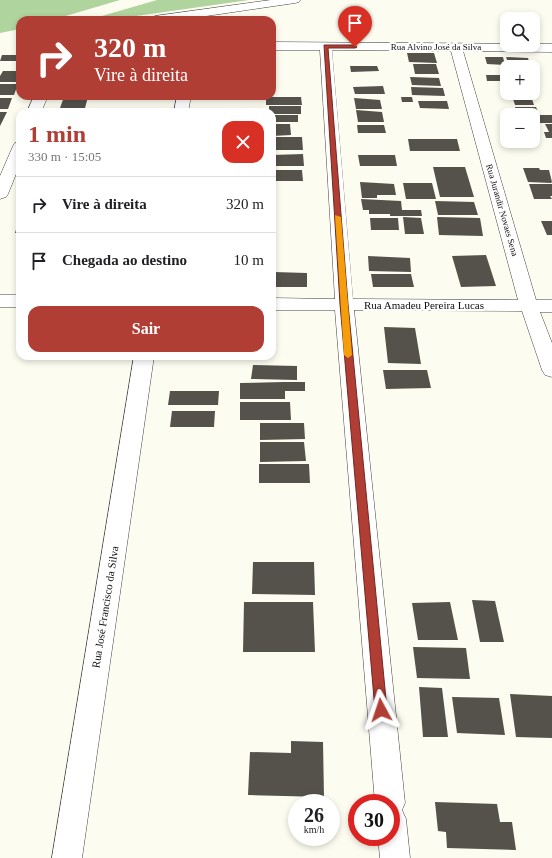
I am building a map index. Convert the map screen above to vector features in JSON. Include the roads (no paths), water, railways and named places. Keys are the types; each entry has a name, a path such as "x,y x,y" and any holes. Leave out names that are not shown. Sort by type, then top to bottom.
{"street":[{"path":"183,16 295,0"},
{"name":"Rua Alvino José da Silva","path":"276,46 552,48"},
{"path":"326,46 344,304 389,794"},
{"name":"Rua Jurandir Novaes Sena","path":"456,48 529,306 552,370"},
{"path":"0,194 16,156"},
{"path":"0,301 16,302"},
{"name":"Rua Amadeu Pereira Lucas","path":"276,304 552,306"},
{"name":"Rua José Francisco da Silva","path":"67,858 143,360"},
{"path":"394,846 395,858"}]}
